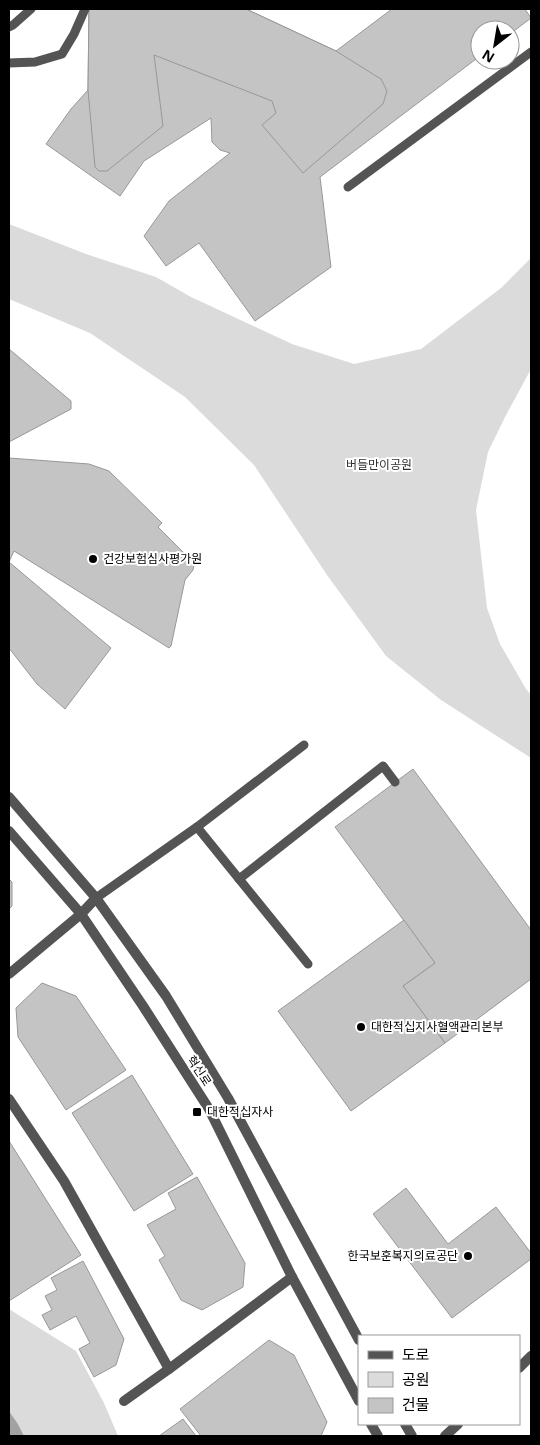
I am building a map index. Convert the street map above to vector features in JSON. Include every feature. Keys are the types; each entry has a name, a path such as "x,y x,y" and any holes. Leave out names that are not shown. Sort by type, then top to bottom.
{"street":[{"name":"혁신로","path":"9,797 96,898 166,996 228,1098 358,1338"},
{"name":"혁신로","path":"9,831 81,914 209,1109 292,1277 358,1399"},
{"path":"9,974 81,914 96,898"},
{"path":"9,1099 64,1181 169,1369"},
{"path":"124,1400 169,1369 292,1277"},
{"path":"520,1367 531,1356"},
{"path":"372,1425 378,1436"},
{"path":"406,1425 412,1436"},
{"path":"445,1436 457,1425"}],"lane":[{"path":"9,27 14,25 31,9"},
{"path":"9,63 35,62 62,54 74,34 85,9"},
{"path":"348,187 531,52"},
{"path":"96,898 196,827 304,745"},
{"path":"239,879 383,766 395,782"},
{"path":"196,827 308,964"}],"green space":[{"name":"버들만이공원","path":"9,224 86,254 156,277 191,297 292,344 354,364 421,349 501,288 531,258 531,369 488,452 476,510 487,608 500,644 531,695 531,758 441,700 386,656 327,575 254,465 185,397 90,333 9,299"},
{"path":"9,1309 76,1351 104,1403 118,1436 24,1436 9,1411"}],"shaded area":[{"path":"9,1411 18,1424 24,1436 9,1436"}],"building":[{"path":"89,9 246,9 336,51 392,9 525,9 531,18 520,26 520,20 470,20 470,64 320,177 331,267 255,321 199,243 166,266 144,236 169,201 230,153 220,150 212,142 211,118 144,161 120,196 46,144 71,109 88,90"},
{"path":"89,9 246,9 336,51 381,79 387,91 383,104 303,173 262,125 276,113 272,101 154,55 163,126 107,171 99,171 95,167 88,90"},
{"path":"9,349 71,401 71,409 9,442"},
{"name":"건강보험심사평가원","path":"9,458 89,464 109,471 162,523 158,527 194,565 193,570 185,580 169,648 14,551 9,562"},
{"path":"9,562 111,648 65,709 37,684 9,648"},
{"path":"413,769 531,930 531,979 445,1043 403,986 435,963 335,827"},
{"path":"9,879 12,882 12,906 9,909"},
{"name":"대한적십지사혈액관리본부","path":"404,920 435,963 403,986 445,1043 351,1111 278,1011"},
{"path":"42,983 76,996 126,1070 66,1110 18,1037 16,1008"},
{"path":"132,1075 193,1174 134,1211 72,1113"},
{"path":"9,1141 81,1255 9,1301"},
{"path":"197,1177 245,1263 243,1287 202,1310 181,1300 159,1260 165,1256 147,1225 176,1209 168,1193"},
{"name":"한국보훈복지의료공단","path":"406,1188 448,1244 496,1207 531,1253 531,1259 452,1318 373,1214"},
{"path":"83,1261 124,1339 116,1365 94,1377 79,1349 90,1343 76,1316 50,1330 42,1315 52,1310 45,1296 57,1290 51,1278"},
{"path":"269,1340 294,1355 327,1422 321,1436 201,1436 180,1409"},
{"path":"183,1419 196,1436 159,1436"}],"place":[{"name":"건강보험심사평가원","path":"93,559"},
{"name":"대한적십지사혈액관리본부","path":"361,1027"},
{"name":"대한적십자사","path":"197,1112"},
{"name":"한국보훈복지의료공단","path":"468,1256"}]}
